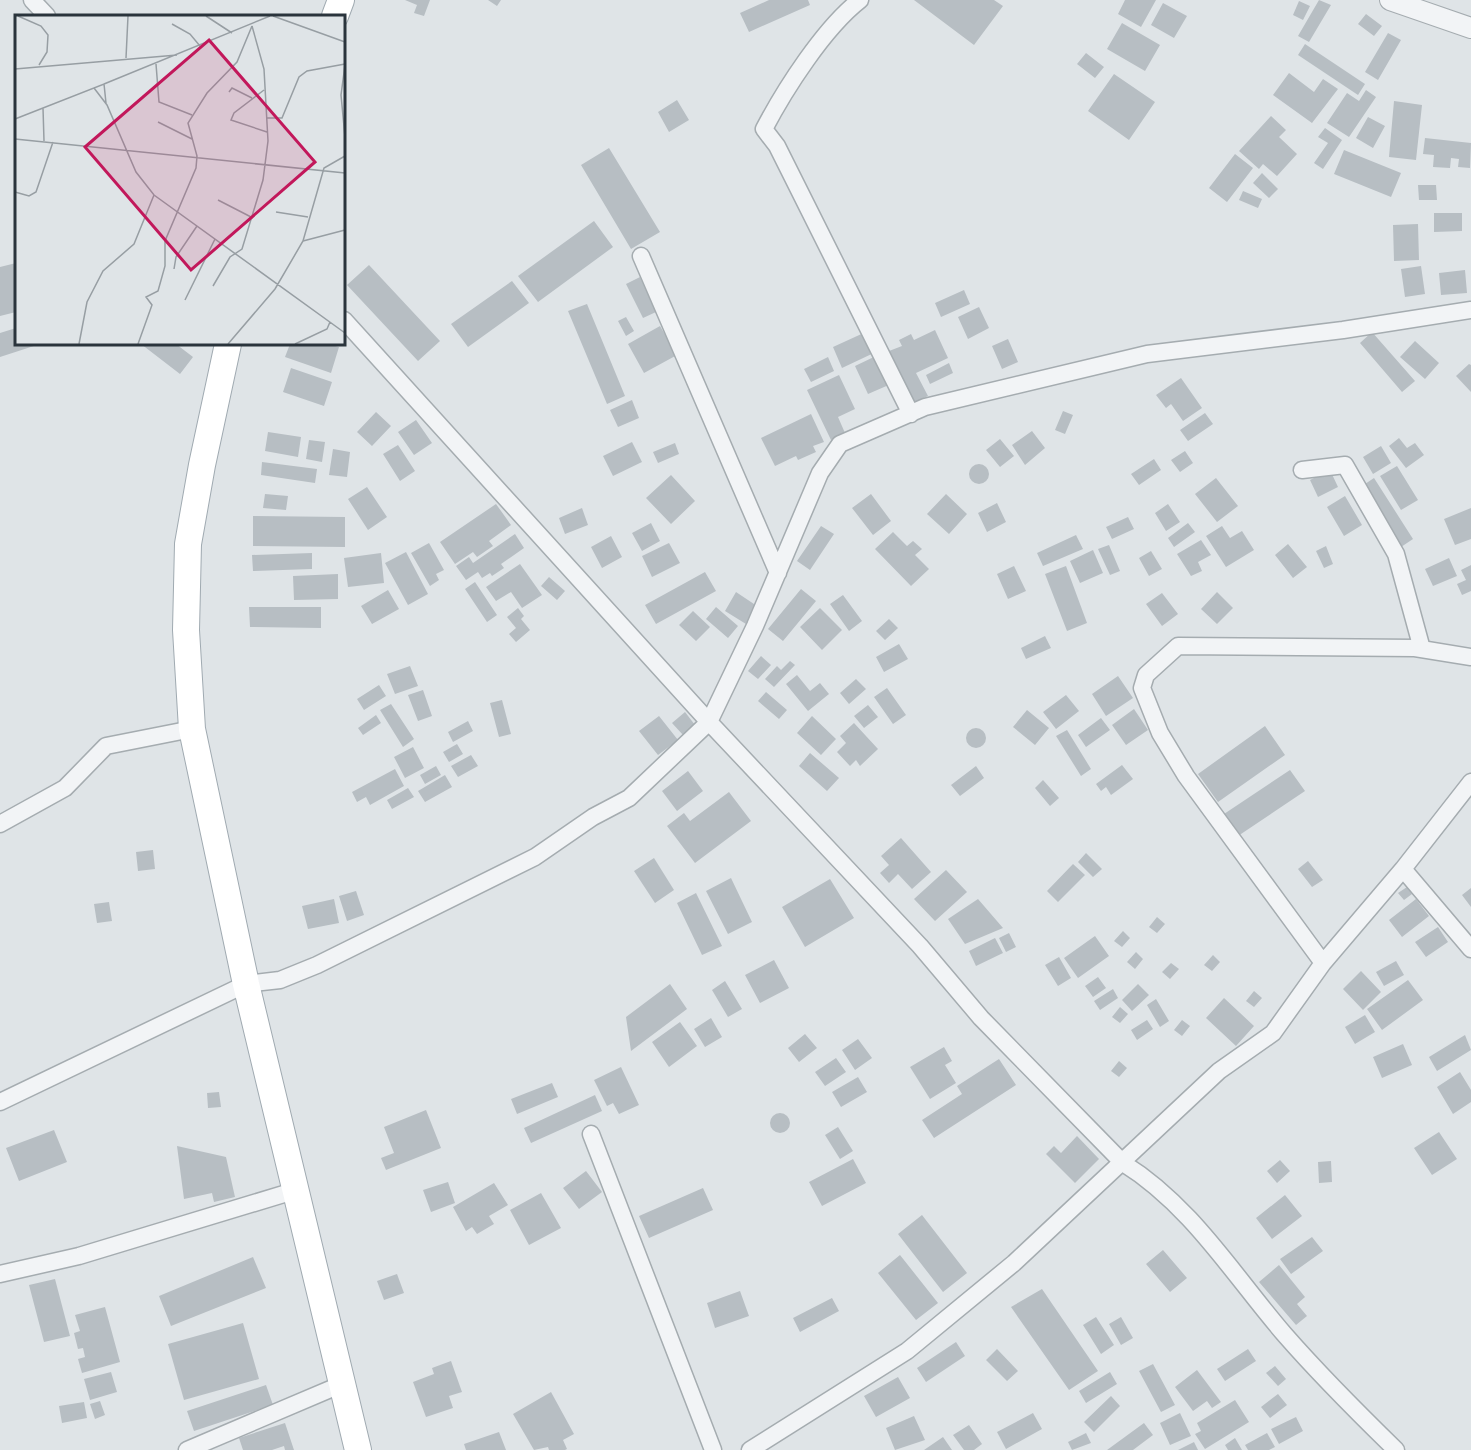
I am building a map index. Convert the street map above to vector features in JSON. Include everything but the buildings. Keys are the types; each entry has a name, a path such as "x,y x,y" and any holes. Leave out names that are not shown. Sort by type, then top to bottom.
{"main road":[{"path":"335,15 341,0"},
{"path":"228,345 188,544 186,630 192,729 246,984 297,1190 340,1385 358,1450"}],"street":[{"path":"32,0 46,15"},
{"path":"860,0 845,11 781,97 764,129 782,156 911,414"},
{"path":"1390,0 1471,28"},
{"path":"640,256 778,573"},
{"path":"0,1102 246,984 280,980 317,965 536,857 593,817 629,798 709,722 778,573 820,474 840,444 925,407 1147,354 1343,330 1471,310"},
{"path":"345,321 709,722 912,938 1032,1073 1123,1163 1147,1178 1184,1213 1286,1335 1396,1450"},
{"path":"1302,470 1345,465 1396,554 1422,649"},
{"path":"1323,963 1186,776 1160,733 1142,688 1146,675 1178,646 1422,649 1471,657"},
{"path":"0,824 65,788 106,746 192,729"},
{"path":"750,1450 907,1351 1014,1263 1219,1071 1273,1033 1323,963 1471,782"},
{"path":"1402,869 1471,949"},
{"path":"591,1134 713,1450"},
{"path":"0,1274 79,1256 297,1190"},
{"path":"187,1450 340,1385"}]}
